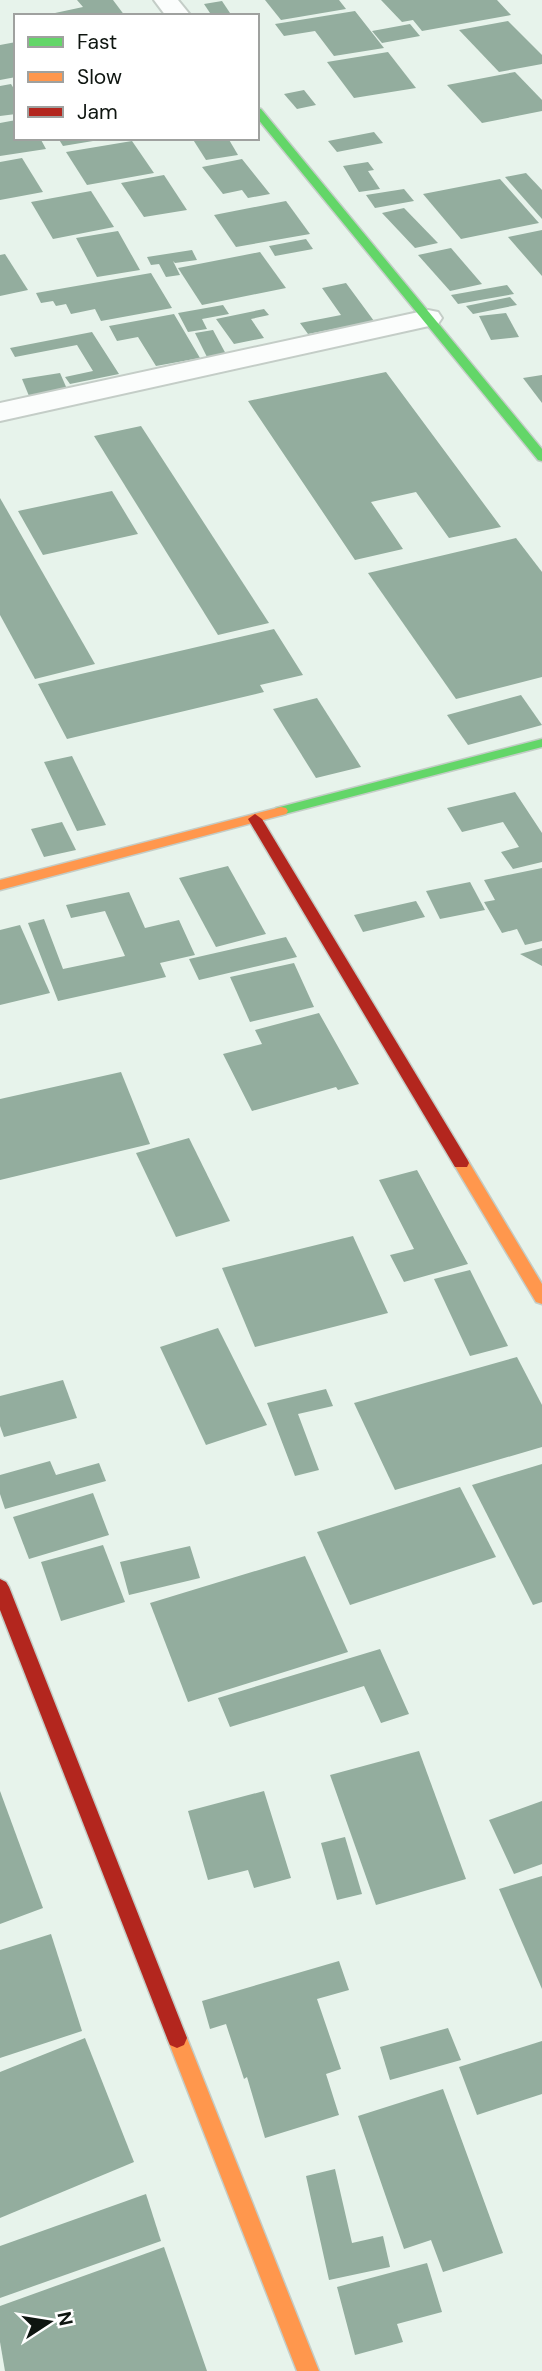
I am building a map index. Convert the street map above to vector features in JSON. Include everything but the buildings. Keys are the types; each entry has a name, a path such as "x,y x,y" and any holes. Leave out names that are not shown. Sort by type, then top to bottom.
{"street":[{"path":"259,113 542,457"},
{"path":"2,407 428,318"},
{"path":"0,885 542,743"},
{"path":"255,818 542,1298"},
{"path":"0,1587 308,2371"}],"traffic: fast":[{"path":"259,113 542,457"},
{"path":"281,811 542,743"}],"traffic: slow":[{"path":"0,885 281,811"},
{"path":"461,1163 542,1298"},
{"path":"177,2038 308,2371"}],"traffic: jam":[{"path":"255,819 461,1163"},
{"path":"0,1587 177,2038"}]}
